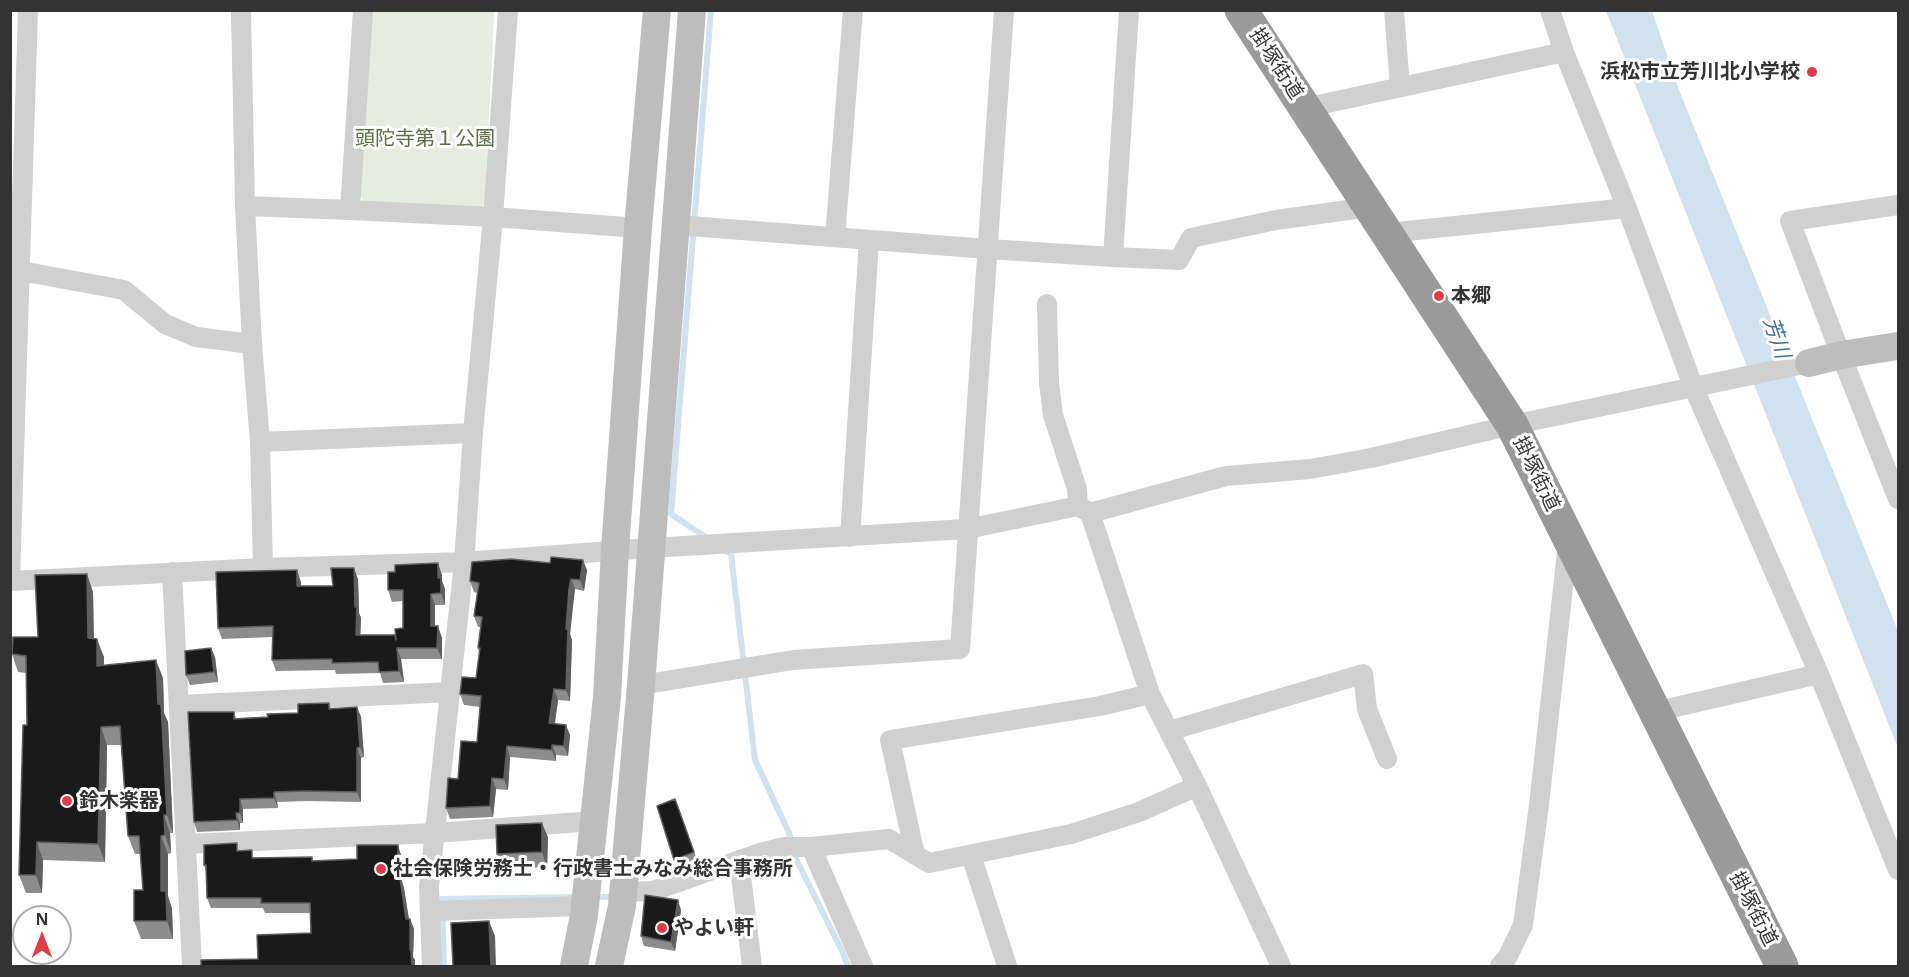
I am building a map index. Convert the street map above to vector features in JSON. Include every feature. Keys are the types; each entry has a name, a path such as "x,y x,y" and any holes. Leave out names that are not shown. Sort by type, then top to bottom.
{"highway":[{"name":"掛塚街道","path":"1241,10 1512,425 1782,966"}],"street":[{"path":"28,10 15,269 10,580 263,568 464,562 615,550 967,529 1084,510 1226,476 1310,469 1371,458 1693,386 1841,355 1899,346"},
{"path":"241,10 245,206 252,344 260,441 263,568"},
{"path":"350,210 363,10"},
{"path":"432,966 429,887 464,562 508,10"},
{"path":"574,966 586,906 607,697 638,228 657,10"},
{"path":"609,966 622,906 692,10"},
{"path":"835,237 853,10"},
{"path":"641,685 793,660 960,650 1004,10"},
{"path":"1113,257 1129,10"},
{"path":"1394,10 1400,87"},
{"path":"1550,10 1564,52 1627,208 1693,386 1819,674 1899,870"},
{"path":"1304,108 1564,52"},
{"path":"1899,205 1791,221 1841,355 1893,471 1899,499"},
{"path":"245,206 493,218 638,228"},
{"path":"676,225 988,249 1179,260 1191,238 1276,220 1379,220 1627,208"},
{"path":"850,537 869,240"},
{"path":"15,269 124,290 165,324 185,333 195,337 252,344"},
{"path":"1047,304 1049,383 1053,415 1084,510 1150,694 1197,786 1281,966"},
{"path":"260,441 473,433"},
{"path":"1500,966 1508,956 1523,925 1539,806 1568,540"},
{"path":"172,572 192,966"},
{"path":"1169,731 1364,674 1367,709 1387,759"},
{"path":"1654,712 1819,674"},
{"path":"179,705 451,692"},
{"path":"915,855 890,740 1100,706 1150,694"},
{"path":"623,892 653,891 739,860 784,847 811,847 889,839 929,863 1071,834 1139,812 1197,786"},
{"path":"187,844 435,832 594,821"},
{"path":"811,847 863,966"},
{"path":"971,855 1008,966"},
{"path":"739,860 752,966"},
{"path":"429,911 586,906"}],"green space":[{"name":"頭陀寺第１公園","path":"371,11 494,11 485,203 479,209 364,201 358,194"}],"water":[{"name":"芳川","path":"1606,11 1652,11 1679,90 1898,631 1898,748"}],"building":[{"path":"551,557 583,560 580,580 571,579 569,589 566,629 568,629 566,690 554,689 549,723 566,725 564,746 552,745 552,750 507,746 504,779 492,778 490,806 446,808 448,778 458,779 461,741 477,742 481,696 460,694 462,677 476,678 480,648 478,648 482,617 474,616 479,583 470,581 472,562 511,559 550,563"},
{"path":"438,563 441,593 431,594 431,626 438,626 437,648 397,648 399,671 379,672 378,662 332,663 332,659 272,660 273,626 218,628 216,572 297,570 297,586 333,586 331,568 354,568 355,607 357,607 356,635 395,635 396,640 395,629 403,628 403,590 388,590 388,572 395,572 395,565"},
{"path":"87,574 88,638 97,639 97,666 156,660 158,704 161,704 167,815 164,815 165,835 161,836 161,891 166,891 167,921 134,921 134,890 143,890 139,836 128,836 120,726 101,727 98,844 37,842 36,875 19,875 23,725 27,725 26,656 12,654 13,637 38,637 35,575"},
{"path":"211,648 214,672 186,675 185,651"},
{"path":"329,703 329,709 357,707 360,747 357,748 357,792 274,792 274,798 240,799 240,813 236,813 237,820 194,822 188,712 234,712 234,719 268,717 267,714 298,713 298,704"},
{"path":"675,799 694,852 674,860 657,806"},
{"path":"542,823 542,852 497,854 496,825"},
{"path":"237,843 237,851 252,850 252,858 312,857 312,861 357,859 357,845 398,845 398,878 400,878 406,919 410,919 412,966 201,966 201,960 258,959 257,935 311,933 310,903 261,903 261,898 207,898 204,845"},
{"name":"やよい軒","path":"645,895 678,900 671,942 641,936"},
{"path":"489,921 491,966 453,966 451,923"}],"waterway":[{"path":"707,538 671,514 711,10"},
{"path":"723,549 731,554 755,760 789,833 795,857 848,966"},
{"path":"766,861 795,857"},
{"path":"444,966 442,899 579,897"},
{"path":"592,897 615,897"}],"place":[{"name":"浜松市立芳川北小学校","path":"1812,72"},
{"name":"本郷","path":"1439,296"},
{"name":"鈴木楽器","path":"67,801"},
{"name":"社会保険労務士・行政書士みなみ総合事務所","path":"381,869"},
{"name":"やよい軒","path":"662,928"}]}
